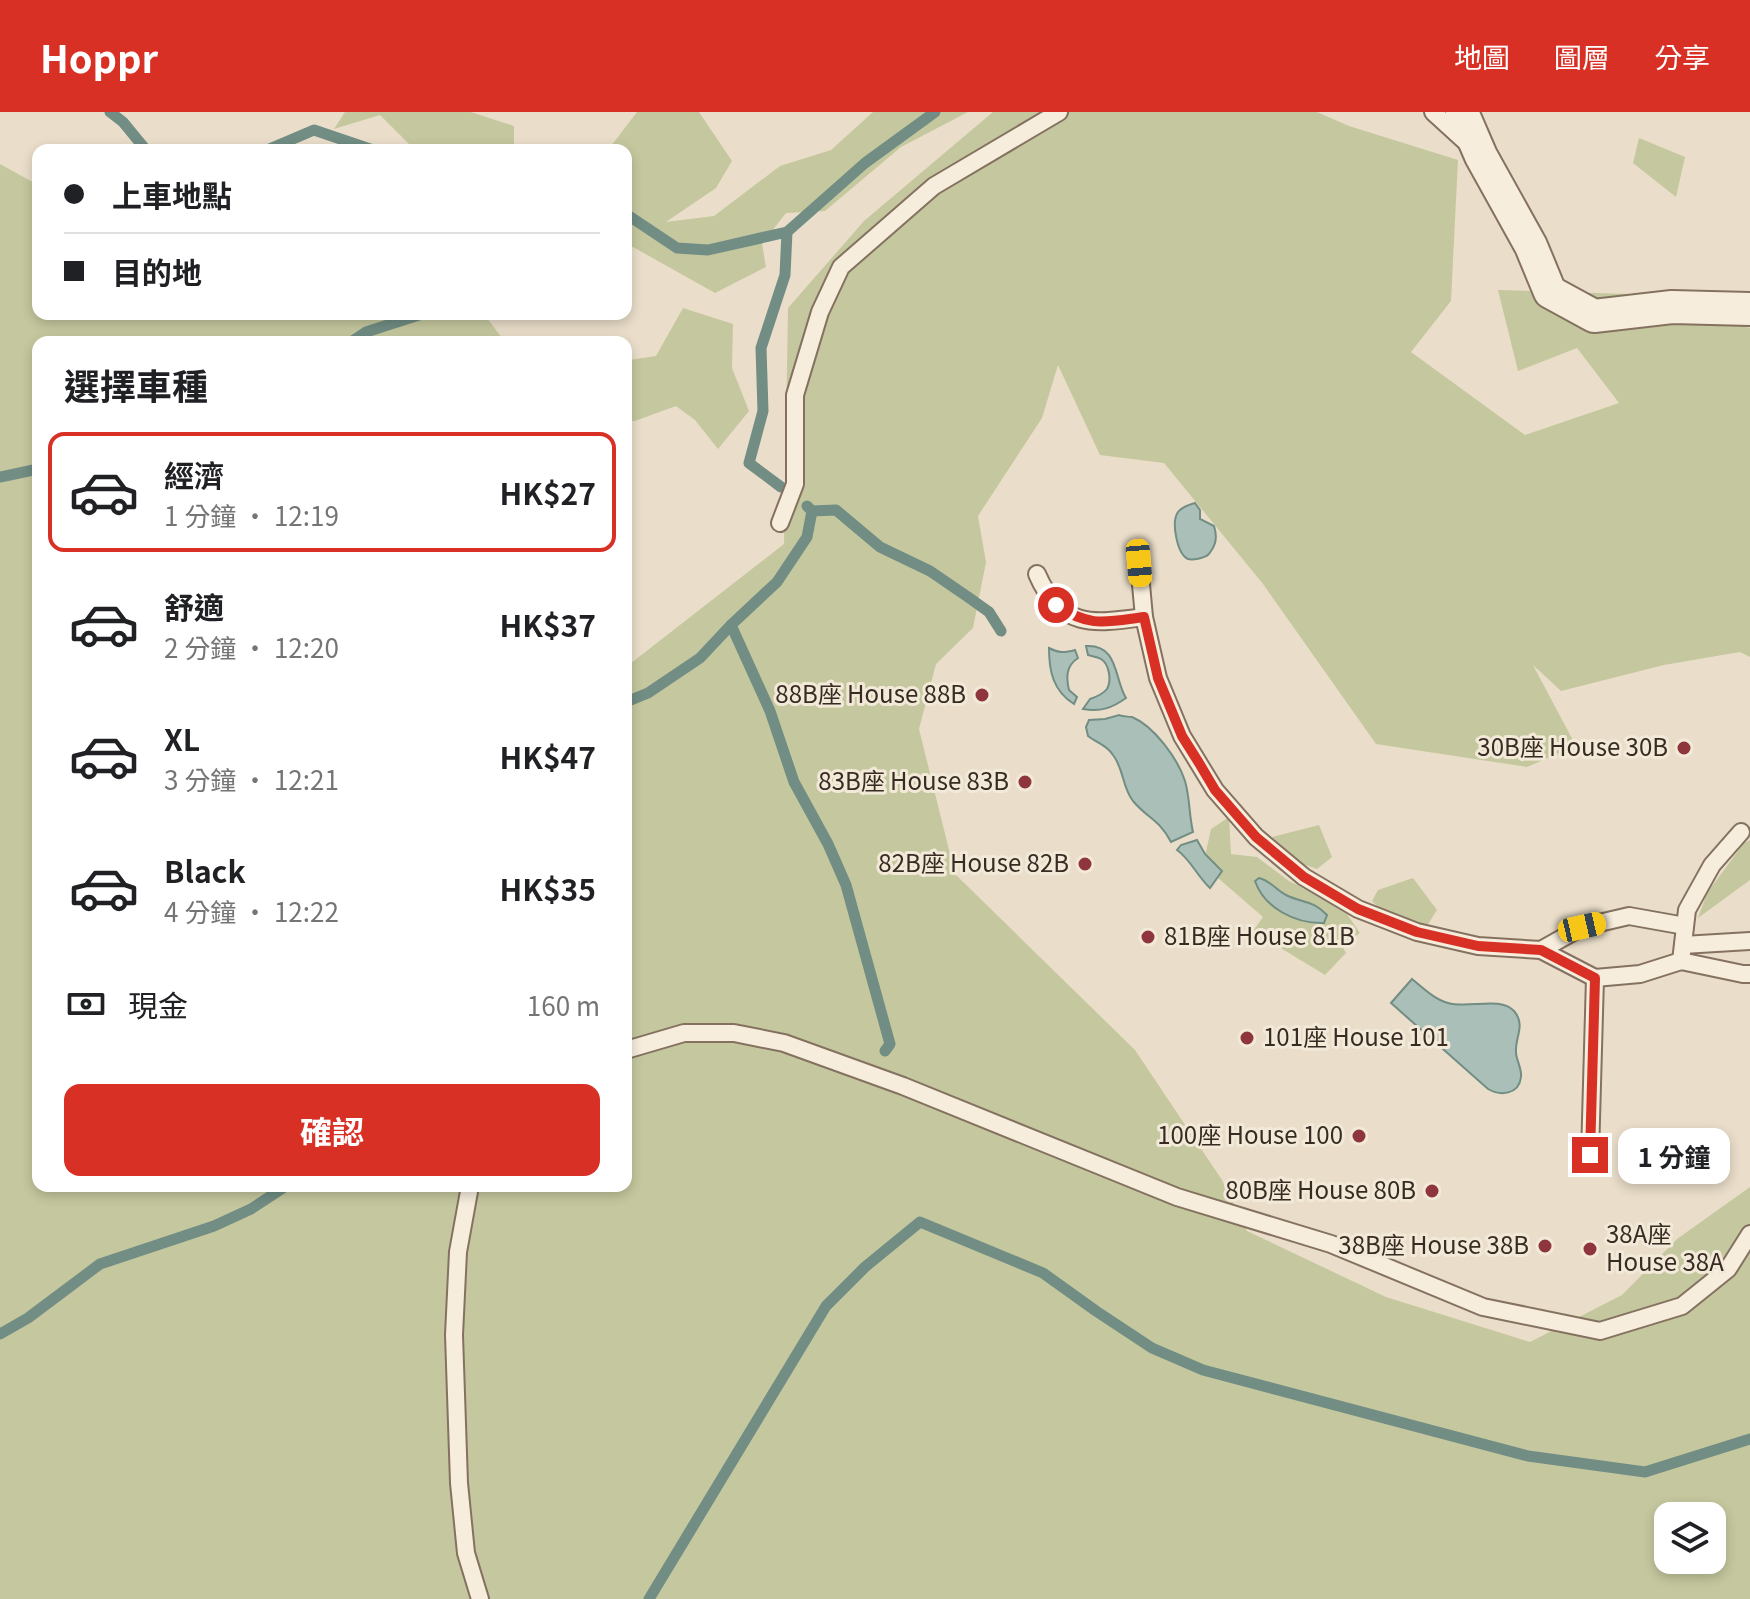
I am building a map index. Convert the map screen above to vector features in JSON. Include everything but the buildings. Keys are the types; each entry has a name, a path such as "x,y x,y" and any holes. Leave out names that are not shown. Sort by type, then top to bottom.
{"street":[{"path":"1462,112 1481,156 1531,246 1550,292 1594,316 1672,307 1750,309"}],"lane":[{"path":"780,523 795,484 795,395 820,312 841,267 934,186 1059,112"},
{"path":"1433,112 1481,156"},
{"path":"1139,563 1144,617 1158,678 1182,736 1215,790 1256,837 1304,877 1358,909 1417,932 1478,946 1541,950 1595,978 1640,974 1682,953 1750,941"},
{"path":"1037,574 1044,591 1056,605 1072,616 1101,623 1144,617"},
{"path":"1682,953 1687,910 1712,865 1741,832"},
{"path":"1541,950 1582,927 1629,916 1685,926"},
{"path":"1682,953 1750,974"},
{"path":"1590,1155 1595,978"},
{"path":"632,1048 684,1033 734,1033 784,1043 903,1086 1177,1197 1331,1244 1483,1307 1600,1331 1682,1306 1728,1269 1750,1234"},
{"path":"469,1192 458,1252 454,1335 459,1483 466,1553 480,1599"}],"green space":[{"path":"345,112 471,112 514,126 514,144 409,144 380,115 334,129"},
{"path":"637,112 699,112 732,161 716,188 666,222 714,216 780,166 831,150 873,112 968,112 901,147 825,211 786,213 762,244 766,267 715,293 632,247 632,144 613,144"},
{"path":"993,112 1317,112 1349,126 1458,160 1451,301 1411,352 1525,435 1619,403 1577,348 1518,371 1498,290 1661,295 1750,328 1750,657 1740,652 1664,665 1561,691 1533,665 1576,746 1527,767 1376,744 1263,584 1164,463 1100,455 1058,365 1042,418 978,516 986,562 973,628 936,664 919,729 955,874 1135,1050 1222,1180 1247,1231 1386,1297 1530,1342 1622,1295 1677,1239 1750,1187 1750,1599 0,1599 0,164 32,182 32,320 488,320 500,336 32,336 32,1192 632,1192 632,662 784,544 788,308 864,221"},
{"path":"1639,138 1685,157 1676,197 1633,163"},
{"path":"683,308 733,324 732,368 749,411 718,449 695,420 676,406 632,421 632,360 656,356"},
{"path":"1229,817 1231,854 1257,857 1289,881 1347,914 1360,933 1342,946 1346,953 1325,975 1253,931 1263,917 1203,865 1211,829"},
{"path":"1319,825 1332,857 1317,869 1289,859 1272,837"},
{"path":"1750,840 1750,880 1698,918 1707,893 1744,843"},
{"path":"1413,878 1437,910 1423,932 1401,930 1372,901 1378,890"}],"water":[{"path":"1195,503 1200,510 1200,519 1214,526 1216,539 1208,555 1189,559 1178,545 1175,523 1180,510"},
{"path":"1086,646 1104,651 1114,664 1126,698 1111,707 1083,709 1090,699 1107,689 1109,681 1106,665 1101,659 1088,655"},
{"path":"1049,648 1062,652 1075,650 1078,658 1069,668 1067,676 1069,690 1077,697 1074,704 1057,687 1050,665"},
{"path":"1119,715 1140,721 1157,735 1171,753 1185,781 1193,832 1171,842 1133,801 1111,752 1088,736 1086,727 1089,720"},
{"path":"1197,840 1205,854 1222,871 1210,888 1177,850 1181,845"},
{"path":"1259,878 1286,895 1317,907 1327,915 1324,923 1303,921 1273,906 1259,891 1255,881"},
{"path":"1412,979 1433,996 1448,1003 1493,1003 1514,1011 1520,1026 1516,1052 1521,1077 1513,1091 1498,1093 1488,1089 1391,1003"}],"waterway":[{"path":"110,112 141,144"},
{"path":"781,487 749,463 763,411 761,348 785,275 787,232 865,163 935,112"},
{"path":"281,144 314,130 355,144"},
{"path":"632,218 677,248 708,250 787,232"},
{"path":"360,336 403,320"},
{"path":"0,477 32,470"},
{"path":"632,700 648,693 700,658 777,582 807,537 812,511 807,506"},
{"path":"812,511 836,510 880,547 930,571 989,612 1001,631"},
{"path":"731,625 770,711 794,782 828,844 846,885 890,1044 885,1051"},
{"path":"0,1334 28,1318 100,1264 214,1226 251,1209 277,1192"},
{"path":"649,1599 826,1306 865,1267 920,1222 1043,1273 1152,1348 1203,1370 1528,1456 1645,1472 1750,1439"}],"place":[{"name":"88B座 House 88B","path":"982,695"},
{"name":"30B座 House 30B","path":"1684,748"},
{"name":"83B座 House 83B","path":"1025,782"},
{"name":"82B座 House 82B","path":"1085,864"},
{"name":"81B座 House 81B","path":"1148,937"},
{"name":"101座 House 101","path":"1247,1038"},
{"name":"100座 House 100","path":"1359,1136"},
{"name":"80B座 House 80B","path":"1432,1191"},
{"name":"38B座 House 38B","path":"1545,1246"},
{"name":"38A座 House 38A","path":"1590,1249"}],"route":[{"path":"1056,605 1086,621 1101,623 1144,617 1158,678 1182,736 1215,790 1256,837 1304,877 1358,909 1417,932 1478,946 1541,950 1595,978 1590,1155"}]}
